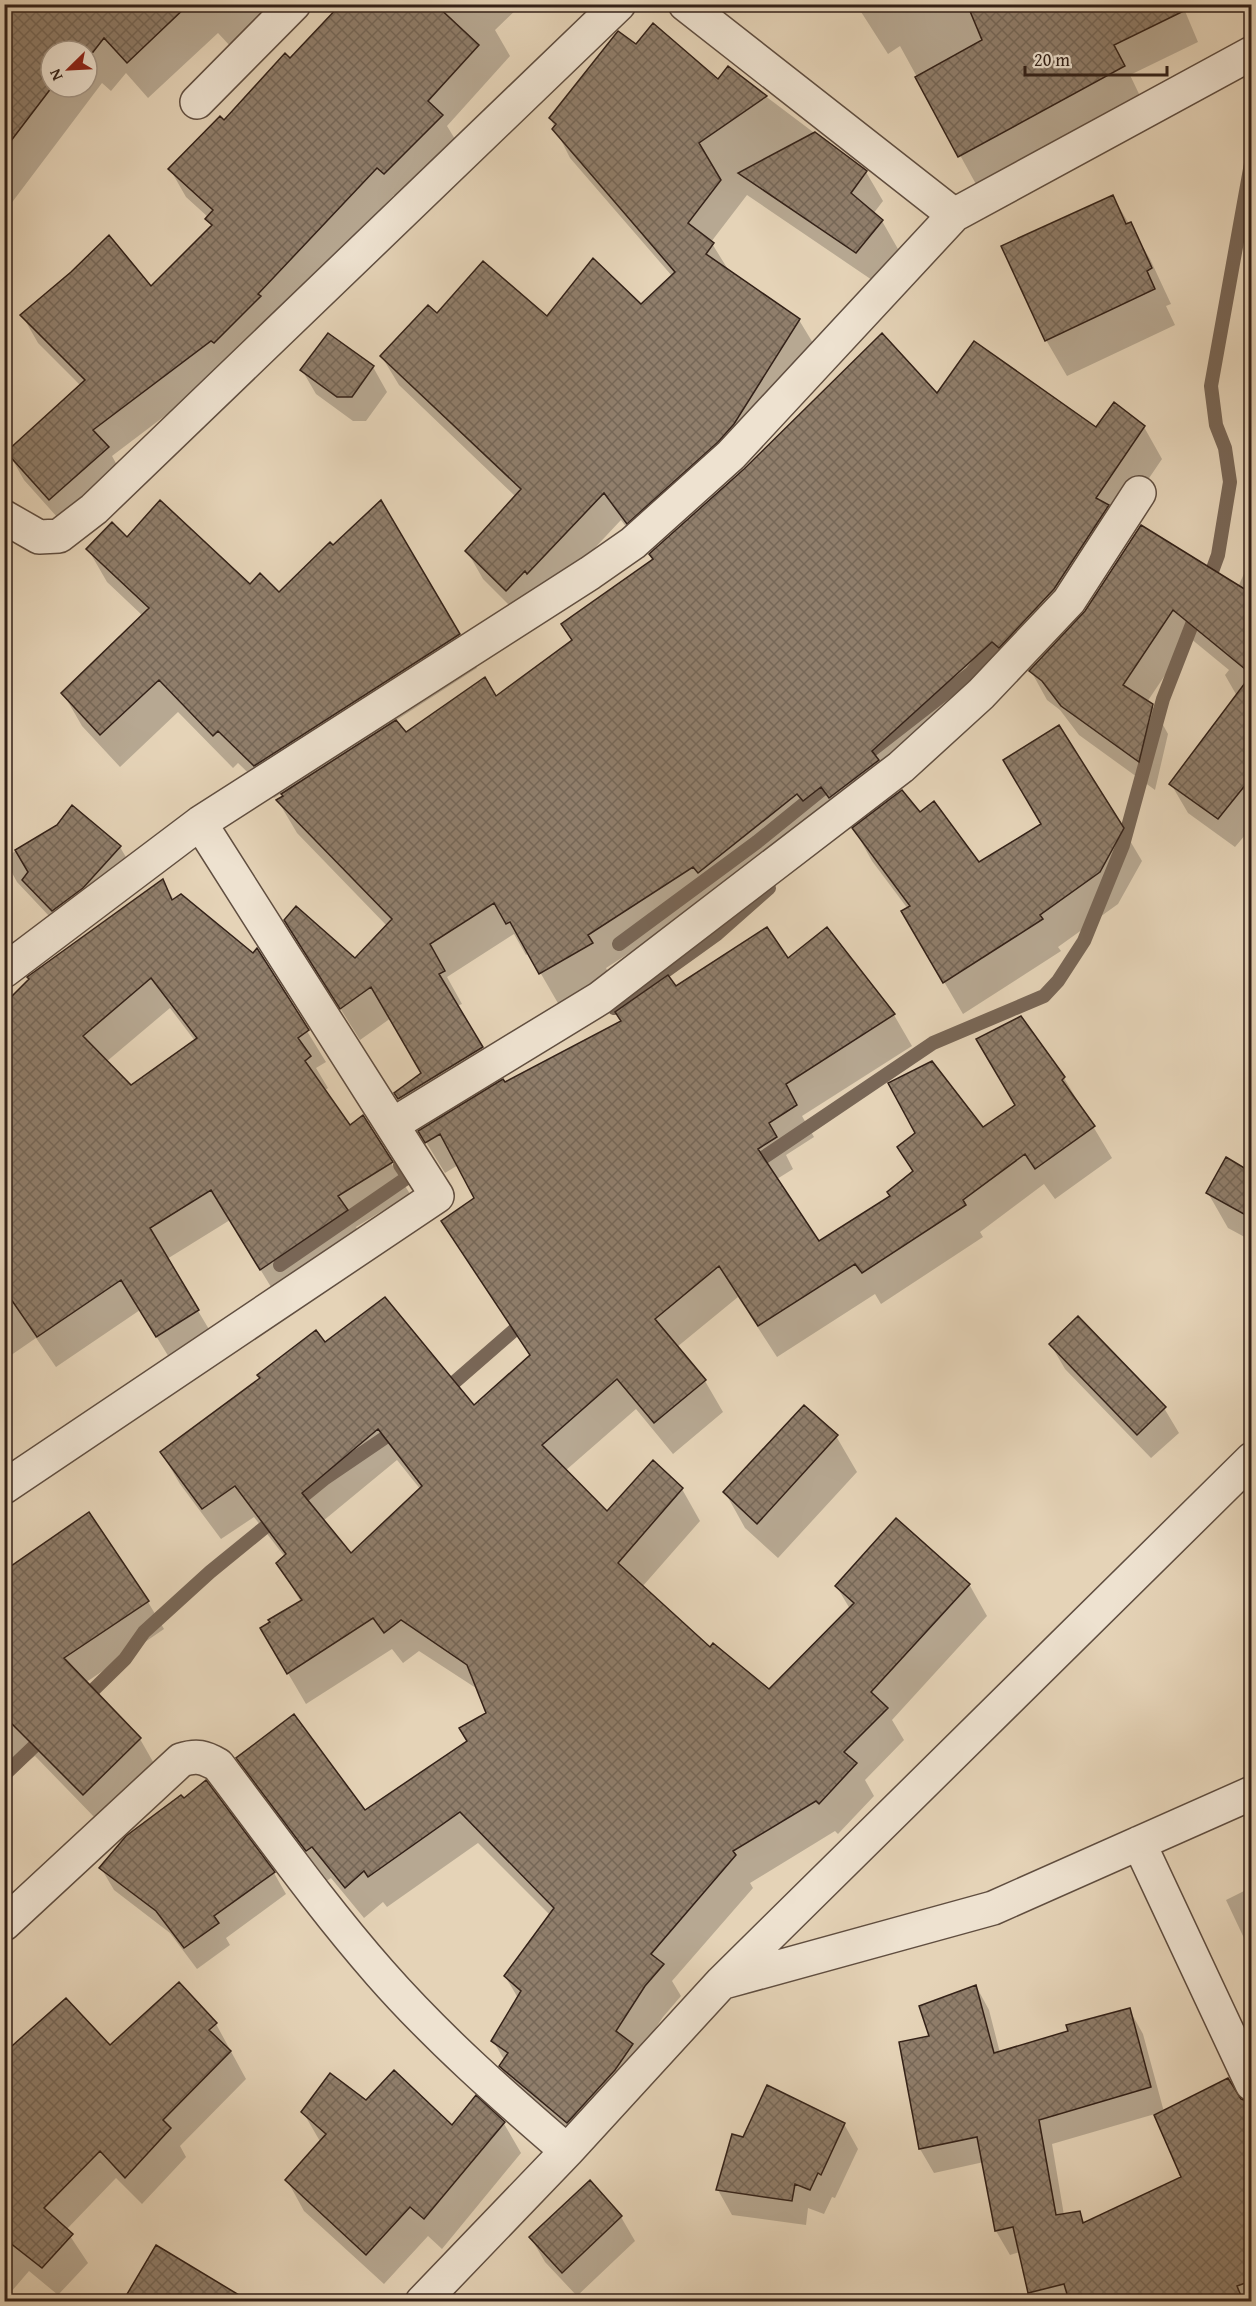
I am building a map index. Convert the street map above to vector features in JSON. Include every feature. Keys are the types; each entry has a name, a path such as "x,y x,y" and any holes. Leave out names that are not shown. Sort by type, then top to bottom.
{"street":[{"path":"197,102 294,4"},
{"path":"4,517 39,537 59,536 94,509 619,4"},
{"path":"685,4 954,215"},
{"path":"4,971 200,823 580,580 633,543 731,455 954,215 1251,53"},
{"path":"392,1125 600,998 901,767 981,694 1069,601 1138,493"},
{"path":"4,1487 437,1196 200,823"},
{"path":"422,2301 567,2151 722,1982 1251,1459"},
{"path":"4,1924 182,1760 194,1756 204,1758 218,1765 334,1918 381,1974 475,2072 567,2151"},
{"path":"722,1982 993,1908 1251,1793"},
{"path":"1139,1843 1251,2084"}],"building":[{"path":"4,4 189,4 127,63 104,38 99,44 99,39 39,39 39,99 43,99 4,150"},
{"path":"341,4 435,4 479,45 428,101 443,115 384,174 377,168 258,294 261,296 214,343 211,341 93,430 109,447 49,500 6,452 85,380 20,315 71,272 109,235 151,286 212,225 205,219 213,210 168,169 220,116 224,120 285,53 290,58"},
{"path":"967,4 1198,4 1114,45 1125,66 958,157 915,77 982,40"},
{"path":"653,23 718,79 728,66 767,96 699,143 721,180 688,223 714,243 706,254 800,319 734,424 718,442 627,524 604,493 527,574 525,571 506,591 465,551 521,489 380,356 428,305 437,313 483,261 547,316 593,258 641,304 675,272 552,129 556,124 549,118 618,31 636,44"},
{"path":"815,132 867,171 851,193 883,220 856,253 738,173"},
{"path":"1113,195 1126,224 1131,222 1152,268 1147,271 1155,289 1045,341 1001,246"},
{"path":"328,333 374,366 352,397 337,397 300,370"},
{"path":"882,333 937,393 974,341 1096,427 1114,402 1145,426 1096,498 1109,505 1054,589 999,648 992,642 872,751 879,760 829,798 821,787 803,801 797,794 698,873 693,867 588,935 593,943 539,974 510,922 506,924 494,903 430,944 445,971 439,974 483,1047 398,1099 394,1093 421,1073 371,987 340,1009 284,920 296,906 355,958 392,919 276,800 283,796 281,794 396,720 406,732 485,677 496,696 572,640 561,624 653,559 649,554 744,469"},
{"path":"160,500 250,584 260,573 279,592 330,542 333,545 381,500 460,634 254,766 218,731 213,736 159,680 100,735 61,693 149,608 86,549 112,522 127,537"},
{"path":"1141,525 1251,593 1251,674 1173,610 1123,685 1153,704 1139,762 1061,706 1042,681 1029,671 1085,611"},
{"path":"1251,675 1251,778 1218,819 1169,784"},
{"path":"1059,725 1124,828 1100,872 1040,915 1043,919 943,983 901,911 910,906 852,828 902,790 920,812 934,801 979,862 1041,824 1003,760"},
{"path":"72,805 121,846 83,888 52,911 22,880 28,872 15,850 57,825"},
{"path":"163,879 172,900 181,894 253,953 257,948 309,1030 298,1038 311,1056 305,1061 350,1125 363,1115 393,1162 338,1196 348,1210 260,1270 211,1190 150,1228 199,1310 156,1337 121,1280 37,1337 4,1289 4,1004 29,979 27,977","holes":["151,978 197,1038 131,1085 83,1036"]},
{"path":"767,927 788,958 827,927 895,1014 786,1084 797,1105 769,1123 777,1137 758,1149 819,1241 890,1196 887,1192 913,1171 897,1147 915,1133 888,1083 932,1061 983,1127 1015,1105 976,1039 1021,1016 1065,1077 1062,1080 1095,1126 1035,1169 1025,1154 963,1200 966,1205 862,1273 855,1264 758,1326 719,1266 655,1319 706,1380 654,1423 617,1379 542,1445 607,1511 653,1460 683,1488 618,1563 710,1647 713,1643 769,1689 854,1603 835,1586 896,1518 970,1584 871,1692 888,1708 844,1752 857,1763 819,1804 816,1801 733,1851 736,1855 651,1954 664,1964 645,1986 616,2031 633,2044 615,2070 567,2123 499,2066 508,2053 491,2041 521,1991 504,1976 554,1908 460,1812 368,1877 364,1871 345,1888 312,1847 306,1851 236,1758 294,1714 365,1810 467,1741 459,1728 486,1713 467,1665 401,1620 384,1633 373,1618 287,1674 260,1628 270,1622 268,1620 302,1600 276,1563 286,1554 235,1486 202,1509 160,1452 260,1378 257,1375 316,1330 325,1342 385,1297 474,1405 530,1355 441,1221 474,1198 440,1134 425,1143 418,1131 503,1079 505,1082 621,1021 615,1012 668,975 676,986","holes":["378,1429 422,1486 351,1553 302,1493"]},
{"path":"1226,1157 1251,1172 1251,1218 1206,1193"},
{"path":"1078,1316 1166,1407 1137,1435 1049,1344"},
{"path":"804,1405 838,1435 757,1524 723,1492"},
{"path":"89,1512 149,1601 64,1658 141,1738 83,1795 4,1716 4,1571"},
{"path":"206,1780 275,1872 214,1916 219,1923 184,1948 156,1911 99,1868 126,1836 181,1795 184,1798"},
{"path":"179,1982 217,2023 209,2030 231,2051 163,2120 171,2128 125,2178 100,2151 44,2208 73,2234 42,2268 10,2243 4,2249 4,2053 66,1998 110,2045"},
{"path":"976,1985 994,2053 1068,2031 1066,2025 1130,2008 1151,2087 1039,2120 1056,2215 1080,2211 1083,2223 1181,2177 1154,2115 1228,2078 1241,2099 1251,2103 1251,2281 1237,2286 1243,2301 1069,2301 1064,2284 1028,2293 1013,2227 995,2231 977,2137 919,2149 899,2042 929,2036 919,2006"},
{"path":"394,2070 452,2125 476,2095 505,2122 424,2219 410,2207 366,2255 285,2180 326,2134 301,2112 330,2073 366,2100"},
{"path":"767,2085 845,2123 821,2175 818,2173 810,2190 795,2184 792,2201 716,2190 732,2134 743,2137"},
{"path":"590,2180 622,2216 562,2273 529,2237"},
{"path":"156,2245 249,2301 123,2301"}],"waterway":[{"path":"1207,585 1218,555 1230,482 1225,448 1216,425 1211,386 1252,158"},
{"path":"748,1168 933,1043 1044,996 1058,981 1084,941 1123,845 1163,699 1198,609"},
{"path":"863,757 971,673 1006,632"},
{"path":"619,944 757,842 836,778"},
{"path":"614,1008 717,934 769,888"},
{"path":"280,1265 408,1177 400,1165"},
{"path":"442,1393 527,1319"},
{"path":"81,1702 125,1659 144,1632 210,1572 324,1479 399,1428"},
{"path":"4,1775 47,1734"}]}
